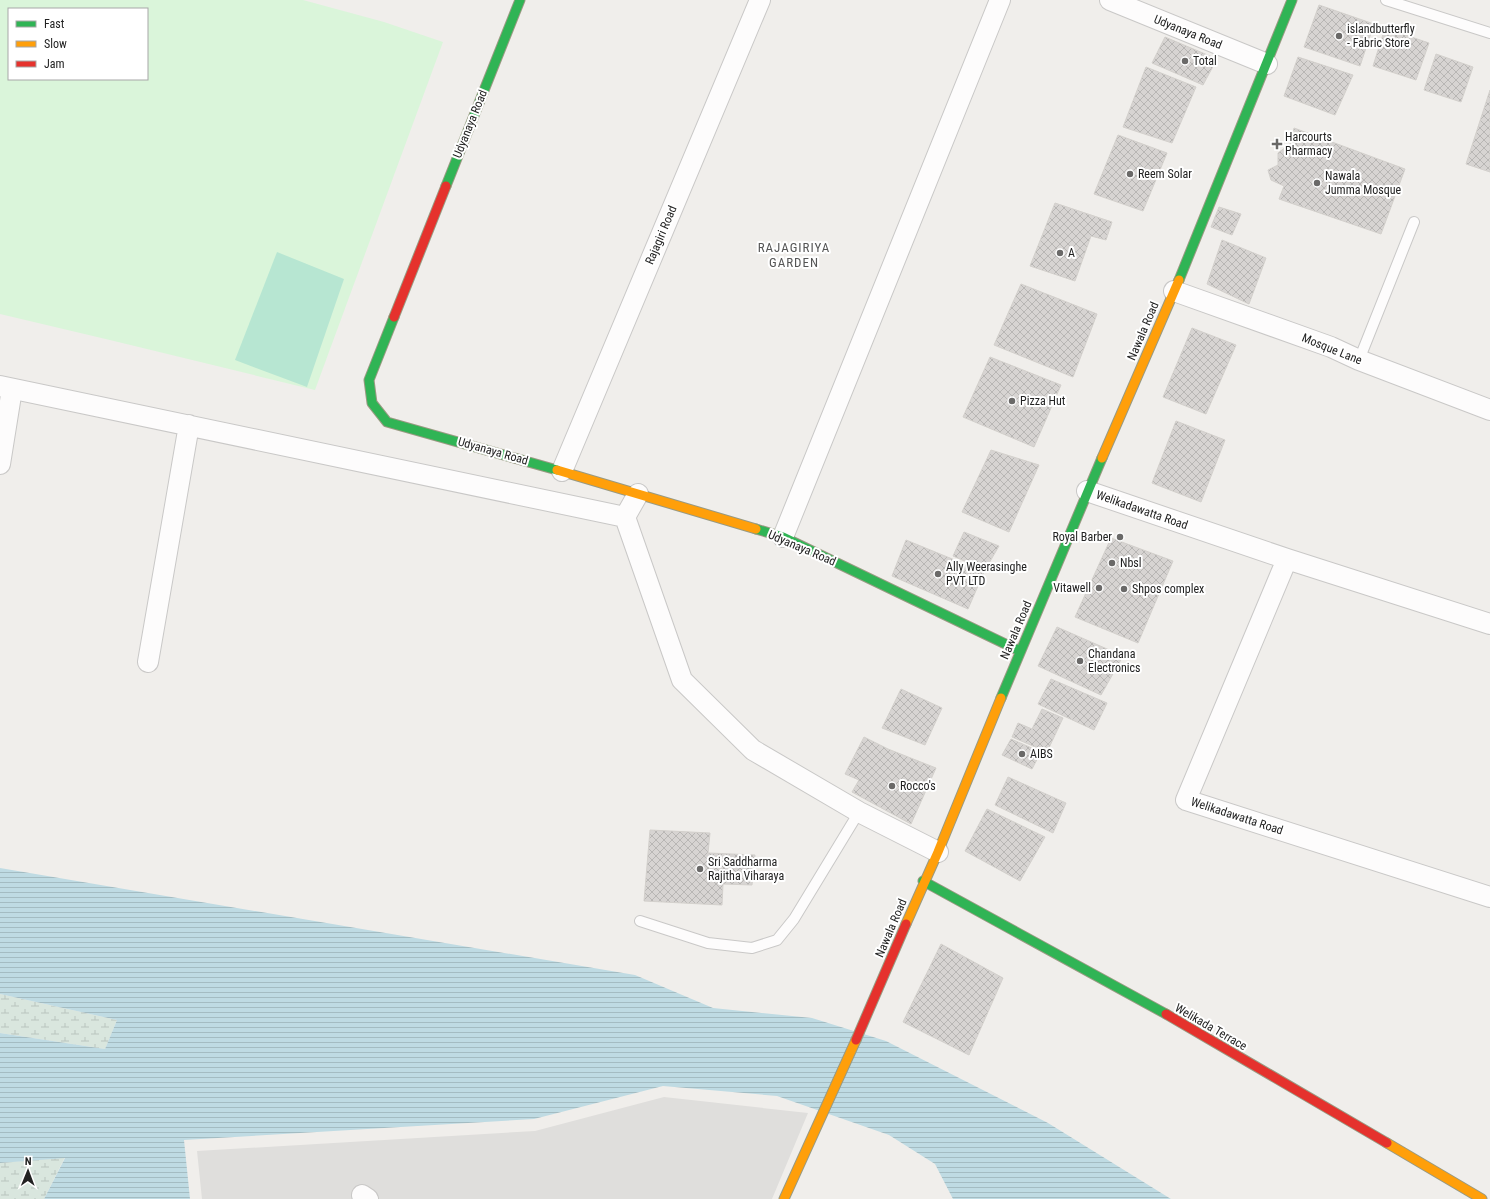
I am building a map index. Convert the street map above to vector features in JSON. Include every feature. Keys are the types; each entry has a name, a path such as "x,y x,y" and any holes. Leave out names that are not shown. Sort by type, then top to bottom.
{"street":[{"name":"Udyanaya Road","path":"520,0 369,380 372,403 387,422 562,471 783,537 1020,651"},
{"name":"Rajagiri Road","path":"562,471 760,0"},
{"path":"783,537 1000,0"},
{"name":"Udyanaya Road","path":"1110,0 1267,64"},
{"name":"Nawala Road","path":"784,1199 821,1113 878,991 923,881 938,852 1087,491 1174,291 1292,0"},
{"name":"Mosque Lane","path":"1174,291 1330,348 1490,410"},
{"path":"0,464 6,388 625,517"},
{"path":"148,662 189,425"},
{"name":"Welikadawatta Road","path":"1087,491 1287,559 1490,624"},
{"path":"638,494 625,517 682,680 753,750 859,812 938,852"},
{"name":"Welikadawatta Road","path":"1287,559 1186,800 1490,897"},
{"name":"Welikada Terrace","path":"923,881 1200,1033 1482,1199"}],"lane":[{"path":"1386,0 1490,33"},
{"path":"1359,360 1414,222"},
{"path":"640,921 708,942 752,948 777,940 794,919 859,812"}],"shaded area":[{"path":"664,1097 808,1113 772,1199 202,1199 197,1151 535,1131"}],"green space":[{"path":"0,0 303,0 384,22 443,42 315,390 0,314"},
{"path":"277,252 344,279 307,387 235,360"},
{"path":"0,994 117,1020 105,1049 0,1033"},
{"path":"65,1157 44,1199 0,1199 0,1163"}],"water":[{"path":"0,868 635,975 713,1008 812,1018 886,1041 1048,1123 1171,1199 953,1199 935,1164 889,1135 777,1096 663,1086 534,1119 184,1140 190,1199 44,1199 65,1158 0,1163 0,1033 105,1049 117,1020 0,994"}],"building":[{"name":"islandbutterfly - Fabric Store","path":"1319,5 1374,24 1360,66 1304,47"},
{"path":"1385,28 1429,43 1416,80 1373,66"},
{"name":"Total","path":"1165,37 1217,59 1203,85 1152,63"},
{"path":"1436,54 1473,67 1461,102 1424,90"},
{"path":"1298,57 1353,75 1335,115 1284,96"},
{"path":"1146,67 1196,87 1172,143 1123,127"},
{"path":"1490,90 1490,172 1466,164"},
{"path":"1294,128 1405,169 1381,234 1279,199 1284,186 1271,180 1268,170 1278,165 1278,153 1290,144"},
{"name":"Reem Solar","path":"1118,135 1167,153 1143,211 1094,194"},
{"name":"A","path":"1055,203 1112,222 1106,240 1091,236 1075,281 1030,266"},
{"path":"1219,207 1241,214 1232,235 1211,227"},
{"path":"1222,240 1266,258 1249,304 1207,284"},
{"path":"1021,284 1097,314 1073,377 994,345"},
{"path":"1192,328 1236,345 1206,414 1163,397"},
{"name":"Pizza Hut","path":"990,357 1061,385 1034,447 963,417"},
{"path":"1176,421 1225,440 1201,502 1152,483"},
{"path":"991,450 1039,465 1009,532 962,512"},
{"path":"964,532 999,546 985,570 953,556"},
{"name":"Shpos complex","path":"1111,538 1173,561 1138,643 1075,617"},
{"name":"Ally Weerasinghe PVT LTD","path":"906,540 984,572 968,609 892,576"},
{"name":"Chandana Electronics","path":"1057,627 1123,656 1101,695 1038,666"},
{"path":"1051,679 1107,703 1094,730 1038,704"},
{"path":"901,689 942,708 925,745 882,728"},
{"path":"1042,709 1063,718 1047,752 1012,737 1018,723 1032,729"},
{"name":"Rocco's","path":"864,737 888,749 936,768 911,824 852,792 859,780 845,774"},
{"name":"AIBS","path":"1011,739 1041,752 1032,769 1002,755"},
{"path":"1008,777 1066,803 1053,833 995,805"},
{"path":"987,809 1045,837 1020,881 965,851"},
{"name":"Sri Saddharma Rajitha Viharaya","path":"650,830 710,833 708,853 755,855 752,885 723,884 722,905 644,901"},
{"path":"941,944 1003,978 969,1055 903,1022"}],"traffic: fast":[{"path":"446,186 520,0"},
{"path":"1179,280 1292,0"},
{"path":"394,317 369,380 372,403 387,422 557,470"},
{"path":"1001,698 1102,458"},
{"path":"756,529 783,537 1020,651"},
{"path":"923,881 1166,1014"}],"traffic: slow":[{"path":"1102,458 1179,280"},
{"path":"557,470 756,529"},
{"path":"906,924 938,852 1001,698"},
{"path":"784,1199 856,1040"},
{"path":"1387,1143 1482,1199"}],"traffic: jam":[{"path":"394,317 446,186"},
{"path":"856,1040 906,924"},
{"path":"1166,1014 1387,1143"}],"place":[{"name":"islandbutterfly - Fabric Store","path":"1339,36"},
{"name":"Total","path":"1185,61"},
{"name":"Harcourts Pharmacy","path":"1277,144"},
{"name":"Reem Solar","path":"1130,174"},
{"name":"Nawala Jumma Mosque","path":"1317,183"},
{"name":"A","path":"1060,253"},
{"name":"Pizza Hut","path":"1012,401"},
{"name":"Royal Barber","path":"1120,537"},
{"name":"Nbsl","path":"1112,563"},
{"name":"Ally Weerasinghe PVT LTD","path":"938,574"},
{"name":"Vitawell","path":"1099,588"},
{"name":"Shpos complex","path":"1124,589"},
{"name":"Chandana Electronics","path":"1080,661"},
{"name":"AIBS","path":"1022,754"},
{"name":"Rocco's","path":"892,786"},
{"name":"Sri Saddharma Rajitha Viharaya","path":"700,869"}],"district":[{"name":"RAJAGIRIYA GARDEN","path":"794,254"}]}
